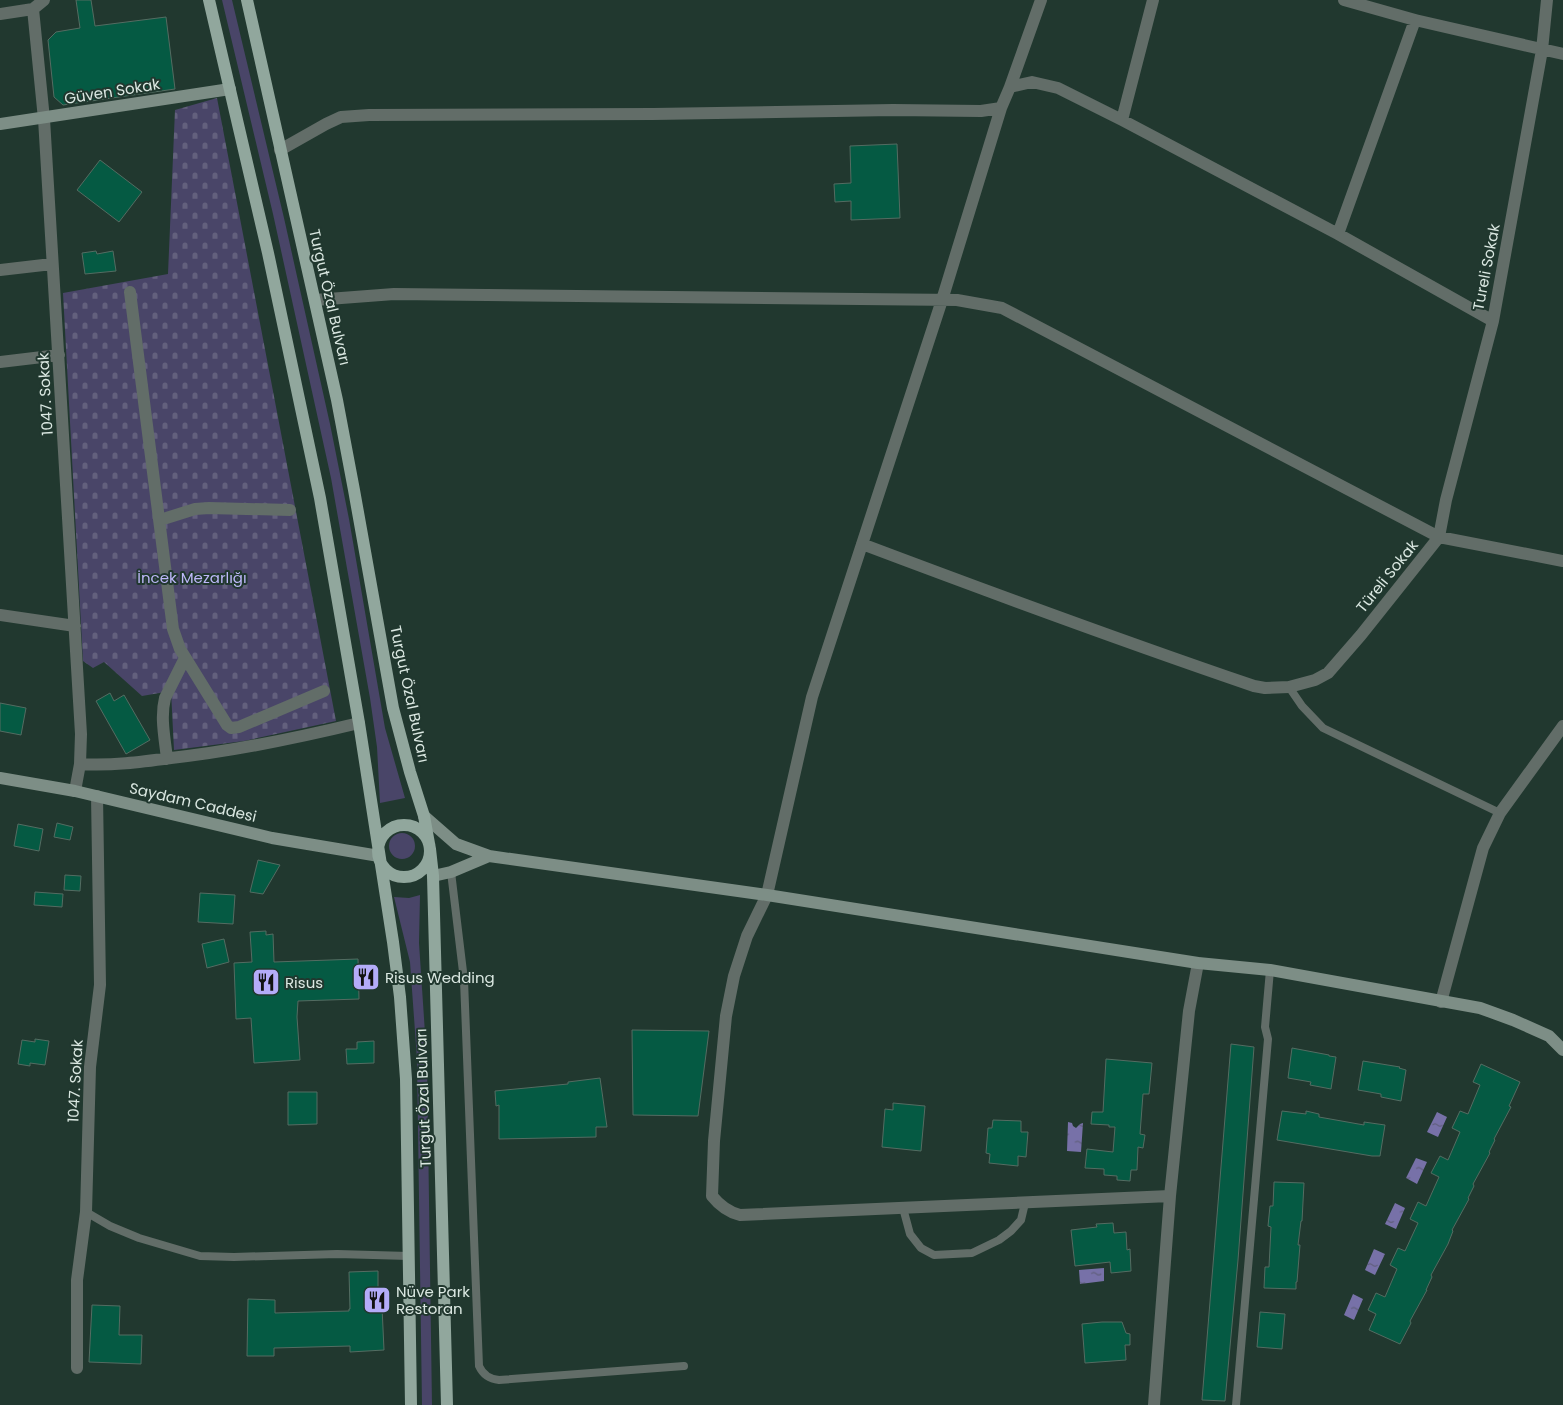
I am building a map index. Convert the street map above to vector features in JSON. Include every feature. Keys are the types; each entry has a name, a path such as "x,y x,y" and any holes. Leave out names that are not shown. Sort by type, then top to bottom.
{"main road":[{"name":"Turgut Özal Bulvarı","path":"209,0 272,272 320,498 360,723 393,942 403,1032 406,1089 411,1405"},
{"name":"Turgut Özal Bulvarı","path":"247,0 315,300 354,490 393,708 424,816 430,849 447,1405"},
{"path":"400,825 417,828 424,833 430,849 429,858 425,866 411,876 394,874 382,864 379,856 381,840 385,833 400,825"}],"street":[{"path":"0,14 33,9 44,0"},
{"path":"1041,0 1010,87 1000,108 942,300 812,697 767,895 739,957 729,996 714,1141 712,1196 723,1208 740,1215 1170,1196"},
{"path":"1122,120 1153,0"},
{"path":"1344,0 1414,20 1563,54"},
{"name":"Tureli Sokak","path":"1439,537 1446,500 1493,321 1542,50 1547,0"},
{"name":"1047. Sokak","path":"33,9 44,119 82,734 80,764 75,791"},
{"path":"1338,234 1414,20"},
{"path":"1010,87 1032,82 1058,88 1338,234 1493,321"},
{"name":"Güven Sokak","path":"0,124 44,119 230,89"},
{"path":"280,150 326,124 341,118 369,115 653,114 893,110 981,111 1000,108"},
{"path":"0,270 52,264"},
{"path":"130,292 173,629 185,658 231,728 239,727 324,691"},
{"path":"315,300 394,294 957,300 1002,308 1439,537 1563,561"},
{"path":"0,362 59,356"},
{"path":"160,520 182,512 208,508 290,510"},
{"name":"Türeli Sokak","path":"862,544 1055,616 1254,686 1265,688 1289,687 1316,680 1328,673 1361,635 1439,537"},
{"path":"0,615 75,626"},
{"path":"167,759 162,714 163,705 185,658"},
{"name":"Saydam Caddesi","path":"80,764 110,765 167,759 270,744 360,723"},
{"path":"1440,1002 1483,848 1500,813 1563,726"},
{"name":"Saydam Caddesi","path":"0,778 75,791 272,838 379,856"},
{"name":"1047. Sokak","path":"77,1368 77,1280 86,1212 90,1068 100,978 97,796"},
{"path":"424,816 456,844 489,856 767,895 1198,964 1270,970 1480,1008 1549,1036 1563,1050"},
{"path":"432,876 451,872 489,856"},
{"path":"1154,1405 1170,1196 1189,1011 1198,964"}],"lane":[{"path":"1289,687 1302,706 1323,728 1500,813"},
{"path":"451,872 464,980 479,1366 488,1377 499,1380 684,1366"},
{"path":"1236,1405 1268,1040 1265,1027 1270,970"},
{"path":"903,1208 910,1234 921,1248 934,1255 972,1252 999,1240 1021,1220 1025,1203"},
{"path":"86,1212 110,1226 140,1238 200,1256 337,1254 409,1256"}],"green space":[{"path":"222,0 232,0 284,218 349,519 385,728 405,798 380,803 377,747 370,698 331,478 273,214"},
{"name":"İncek Mezarlığı","path":"217,98 336,721 244,741 174,750 171,691 142,696 104,662 93,668 83,661 63,293 168,274 175,110"},
{"path":"402,833 411,837 415,846 411,855 402,859 393,855 389,846 393,837"},
{"path":"420,895 419,943 427,1063 432,1405 422,1405 417,1059 410,962 394,897 409,898"}],"water":[{"path":"1437,1112 1447,1117 1438,1137 1427,1132"},
{"path":"1068,1122 1072,1123 1076,1128 1083,1123 1081,1152 1067,1151"},
{"path":"1416,1158 1427,1162 1417,1184 1406,1178"},
{"path":"1395,1203 1405,1208 1396,1229 1385,1224"},
{"path":"1374,1249 1385,1254 1375,1275 1365,1270"},
{"path":"1104,1268 1104,1281 1080,1284 1079,1270"},
{"path":"1353,1294 1363,1299 1354,1320 1344,1315"}],"building":[{"path":"76,0 91,0 95,26 166,17 175,89 63,105 54,97 48,40 56,32 80,28"},
{"path":"897,144 900,218 851,220 851,201 835,202 834,184 851,183 850,146"},
{"path":"100,160 142,192 119,222 77,190"},
{"path":"96,251 97,254 113,251 116,271 85,274 82,253"},
{"path":"110,693 114,701 124,695 150,740 126,754 96,701"},
{"path":"0,703 26,708 21,735 0,731"},
{"path":"57,823 73,827 70,840 54,837"},
{"path":"18,824 43,829 39,851 14,846"},
{"path":"258,860 280,865 263,894 250,892"},
{"path":"65,875 81,876 80,891 64,890"},
{"path":"35,892 63,894 62,907 34,905"},
{"path":"200,893 235,895 233,924 198,922"},
{"path":"266,931 266,935 273,934 274,962 358,959 359,999 298,1001 297,1017 300,1060 254,1063 251,1018 236,1019 234,963 252,962 250,932"},
{"path":"224,939 229,962 207,968 202,944"},
{"path":"632,1030 709,1031 698,1116 633,1115"},
{"path":"35,1039 49,1041 45,1065 30,1063 30,1066 18,1064 22,1040 35,1042"},
{"path":"374,1041 374,1063 347,1064 346,1049 357,1049 357,1042"},
{"path":"1231,1044 1254,1047 1238,1260 1225,1401 1202,1400"},
{"path":"1292,1048 1336,1057 1331,1089 1310,1085 1311,1082 1288,1078"},
{"path":"1106,1059 1152,1063 1149,1094 1143,1094 1140,1134 1145,1135 1143,1148 1138,1147 1137,1170 1131,1170 1130,1181 1117,1180 1117,1176 1104,1175 1104,1169 1085,1168 1087,1149 1113,1152 1115,1127 1091,1124 1092,1112 1103,1112"},
{"path":"1363,1061 1400,1067 1406,1070 1401,1101 1381,1097 1381,1094 1358,1090"},
{"path":"1481,1064 1520,1082 1509,1106 1511,1107 1494,1139 1490,1153 1473,1184 1469,1199 1452,1230 1448,1244 1431,1275 1427,1290 1400,1344 1369,1330 1376,1314 1368,1310 1376,1293 1385,1297 1397,1269 1390,1265 1398,1248 1405,1251 1418,1223 1410,1219 1418,1202 1426,1206 1439,1177 1431,1173 1440,1156 1448,1160 1460,1132 1452,1128 1460,1111 1468,1114 1480,1085 1473,1082"},
{"path":"600,1078 607,1127 596,1127 596,1137 499,1139 499,1105 496,1106 495,1091 568,1084 568,1082"},
{"path":"288,1092 317,1092 317,1124 288,1125"},
{"path":"893,1103 925,1106 921,1151 882,1147 885,1109 893,1110"},
{"path":"1282,1111 1306,1114 1306,1111 1319,1114 1319,1117 1364,1125 1364,1122 1385,1125 1380,1156 1277,1140"},
{"path":"993,1120 1021,1121 1021,1132 1028,1132 1026,1157 1018,1156 1018,1166 989,1163 990,1154 986,1153 988,1128 992,1128"},
{"path":"1274,1182 1304,1183 1296,1289 1264,1288 1265,1267 1269,1267 1271,1227 1268,1226 1270,1206 1273,1206"},
{"path":"1113,1223 1114,1233 1126,1232 1127,1250 1130,1249 1131,1271 1111,1273 1110,1262 1075,1266 1071,1230 1097,1227 1096,1224"},
{"path":"378,1271 378,1307 382,1307 384,1350 350,1352 350,1346 274,1348 274,1356 247,1356 248,1299 275,1300 275,1313 349,1311 349,1272"},
{"path":"92,1305 120,1306 119,1335 142,1335 141,1364 89,1362"},
{"path":"1260,1312 1285,1314 1282,1349 1257,1347"},
{"path":"1122,1322 1126,1333 1130,1334 1130,1345 1125,1345 1126,1360 1085,1363 1082,1324"}],"place":[{"name":"Risus Wedding","path":"366,977"},
{"name":"Risus","path":"266,982"},
{"name":"Nüve Park Restoran","path":"377,1300"}]}
